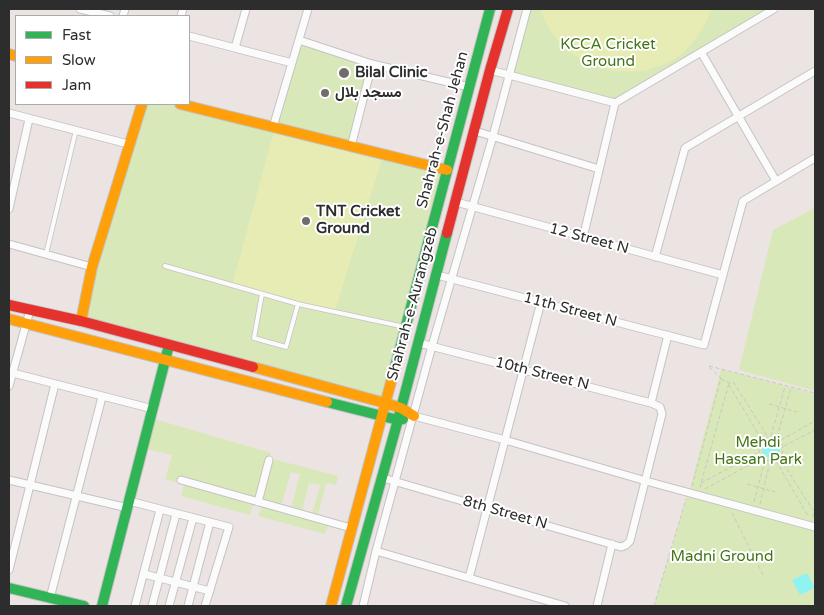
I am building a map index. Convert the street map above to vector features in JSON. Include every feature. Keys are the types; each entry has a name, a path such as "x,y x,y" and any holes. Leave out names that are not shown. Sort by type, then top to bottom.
{"main road":[{"name":"Shahrah-e-Shah Jehan","path":"385,403 407,328 490,9"},
{"name":"Shahrah-e-Aurangzeb","path":"346,606 419,343 490,70 508,9"},
{"path":"81,321 92,267 128,144 142,105"},
{"path":"184,105 447,170"},
{"path":"9,305 81,321 385,403 401,408 414,416"},
{"path":"9,318 381,416 398,420 414,416"},
{"path":"102,606 169,345"},
{"path":"331,606 385,403"},
{"path":"9,588 84,606"}],"street":[{"path":"80,9 106,15"},
{"path":"236,48 246,9"},
{"path":"273,127 308,9"},
{"path":"363,606 376,550 432,346 494,136 527,9"},
{"path":"490,70 615,103 774,9"},
{"path":"190,36 292,63"},
{"path":"299,40 372,64 470,86"},
{"path":"701,52 776,181"},
{"path":"351,147 372,64"},
{"path":"655,257 685,148 815,71"},
{"path":"583,238 615,103"},
{"path":"9,114 128,144"},
{"path":"9,209 29,119"},
{"path":"475,131 600,169"},
{"path":"723,275 743,201 815,158"},
{"name":"12 Street N","path":"456,202 723,275"},
{"path":"9,244 92,267"},
{"name":"11th Street N","path":"437,275 704,345 723,275"},
{"path":"469,578 541,302"},
{"path":"9,386 10,372 30,310"},
{"path":"651,403 668,336"},
{"name":"10th Street N","path":"419,343 651,403 660,407 662,410 646,481"},
{"path":"10,372 153,409"},
{"path":"9,570 55,384"},
{"path":"50,598 102,396"},
{"path":"414,416 815,526"},
{"path":"258,502 269,460"},
{"name":"8th Street N","path":"382,478 621,546 626,545 630,541 646,481"},
{"path":"9,480 76,496 160,510 229,527 205,606"},
{"path":"181,480 351,528"},
{"path":"135,606 160,510"},
{"path":"152,606 176,514"},
{"path":"170,606 193,518"},
{"path":"188,606 210,522"},
{"path":"597,606 612,544"},
{"path":"376,550 565,606"},
{"path":"144,574 210,591"}],"lane":[{"path":"46,254 76,130"},
{"path":"165,266 298,304 407,328"},
{"path":"262,294 254,338 286,347 298,304"}],"path":[{"path":"762,440 729,384 708,366 815,394"},
{"path":"690,490 721,378"},
{"path":"729,384 734,383 768,437"},
{"path":"713,491 700,487 729,384"},
{"path":"771,436 785,386"},
{"path":"777,438 791,387"},
{"path":"782,397 788,398"},
{"path":"769,404 796,412"},
{"path":"780,440 815,421"},
{"path":"783,447 815,430"},
{"path":"768,437 777,438 783,447 783,454 775,461 765,460 759,452 762,440 768,437"},
{"path":"701,483 759,452"},
{"path":"705,488 762,458"},
{"path":"780,458 814,512 812,518"},
{"path":"757,503 754,502 765,460"},
{"path":"760,504 770,461"},
{"path":"775,461 808,517"},
{"path":"748,484 774,492"},
{"path":"654,606 687,496"},
{"path":"731,504 730,508 764,577"}],"green space":[{"name":"KCCA Cricket Ground","path":"527,9 774,9 615,103 511,73"},
{"path":"541,9 712,9 702,29 688,48 669,62 648,69 626,72 604,68 583,60 565,47 550,30"},
{"path":"298,39 372,64 351,147 449,172 386,403 80,323 140,105 190,104 273,126"},
{"name":"TNT Cricket Ground","path":"275,127 383,156 334,314 232,286"},
{"path":"815,208 815,391 739,370 773,230"},
{"name":"Mehdi Hassan Park","path":"721,369 815,394 815,519 813,526 689,493"},
{"path":"151,418 271,453 250,515 181,496 184,484 165,479 172,455 143,448"},
{"path":"273,459 338,476 336,485 326,483 318,515 312,514 320,485 309,483 302,511 291,508 300,474 291,472 281,506 261,501"},
{"name":"Madni Ground","path":"687,496 815,531 815,606 654,606"},
{"path":"262,507 329,523 325,534 258,516"}],"water":[{"path":"767,440 775,440 780,445 778,456 767,458 762,453 762,445"},
{"path":"807,573 815,588 800,595 792,580"}],"traffic: fast":[{"path":"395,367 490,9"},
{"path":"346,606 398,420 447,233"},
{"path":"102,606 169,345"},
{"path":"327,402 398,420 403,419"},
{"path":"9,588 84,606"}],"traffic: slow":[{"path":"9,54 15,56"},
{"path":"81,321 92,267 142,105"},
{"path":"184,105 447,170"},
{"path":"9,319 327,402"},
{"path":"253,367 385,403 401,408 414,416"},
{"path":"331,606 395,367"}],"traffic: jam":[{"path":"447,233 508,9"},
{"path":"9,305 81,321 253,367"}],"place":[{"name":"Bilal Clinic","path":"344,73"},
{"name":"مسجد بلال","path":"325,93"},
{"name":"TNT Cricket Ground","path":"306,221"}]}
